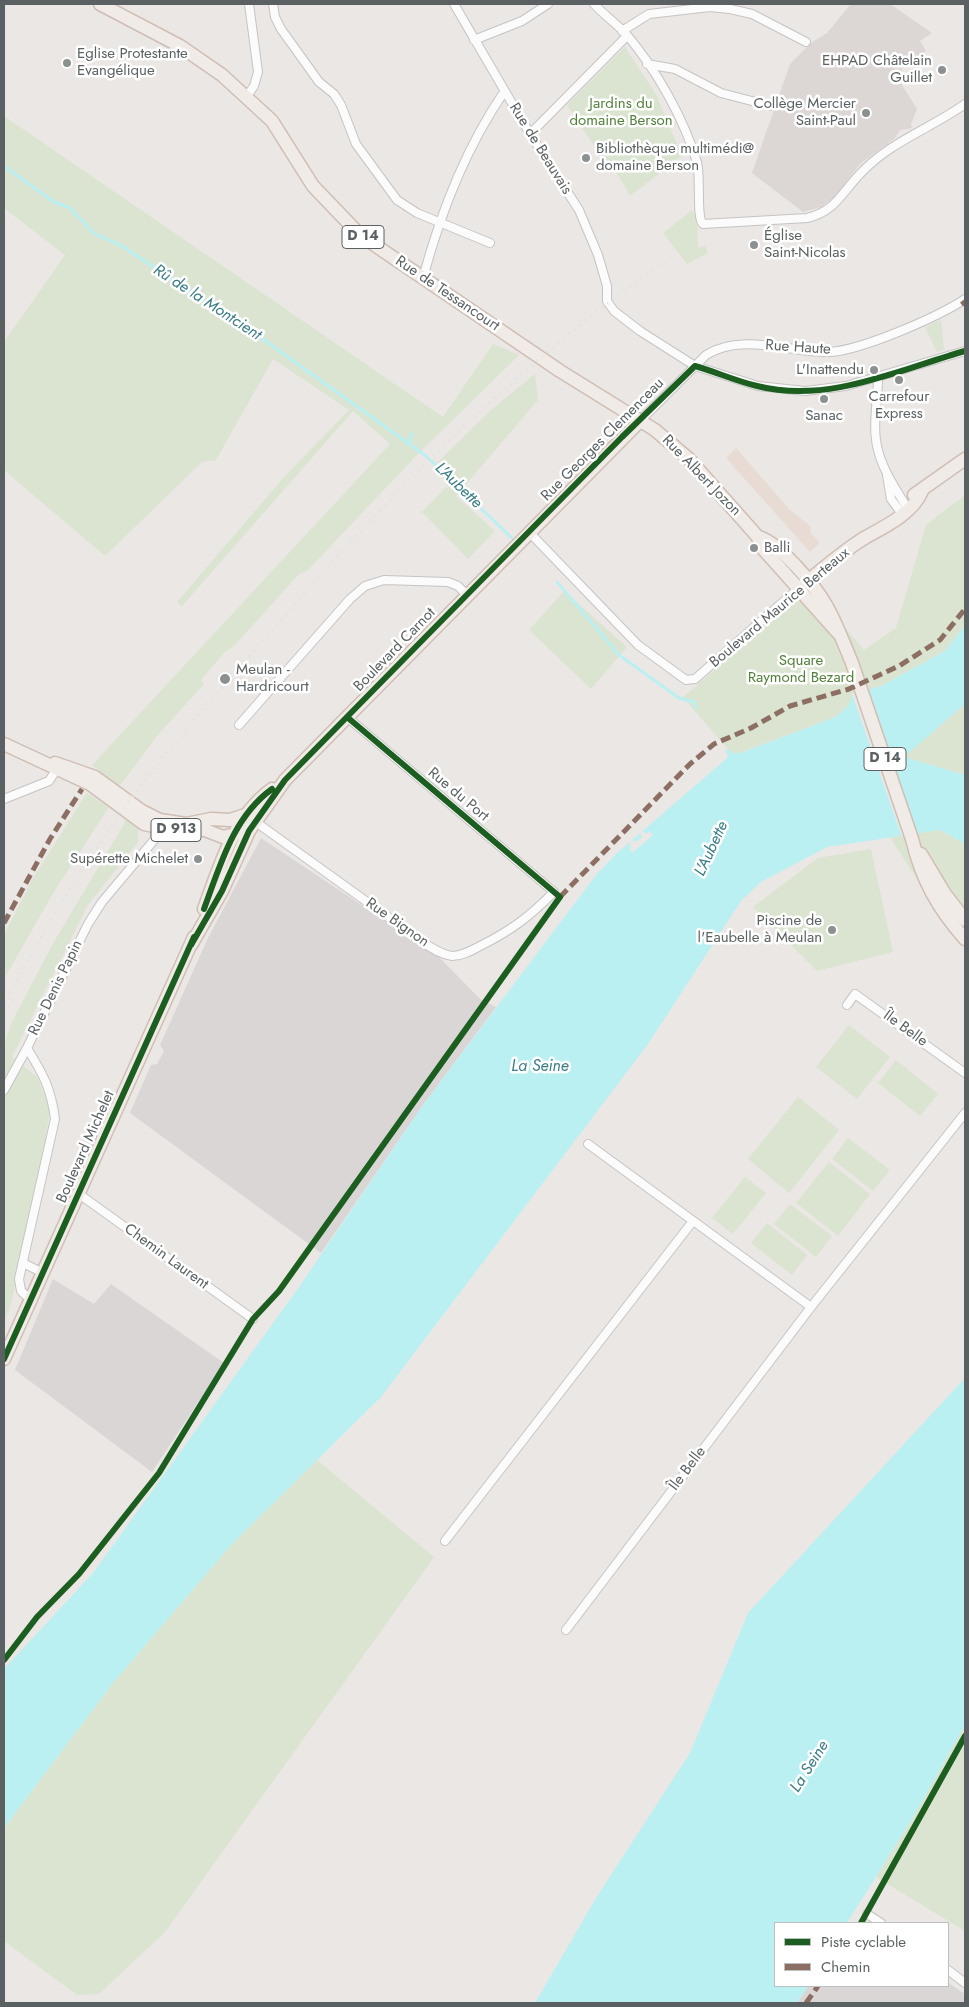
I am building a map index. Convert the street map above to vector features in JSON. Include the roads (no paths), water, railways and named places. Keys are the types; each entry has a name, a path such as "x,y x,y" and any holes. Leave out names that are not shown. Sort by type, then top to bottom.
{"main road":[{"name":"D 14","path":"100,4 180,46 247,96"},
{"name":"Rue de Tessancourt","path":"247,96 272,121 301,170 339,216 360,235 567,376 641,420"},
{"name":"Rue Georges Clemenceau","path":"525,535 641,420"},
{"name":"Rue Albert Jozon","path":"641,420 680,450 757,536 764,550 840,636"},
{"name":"Boulevard Maurice Berteaux","path":"799,588 865,537 877,523 918,502 922,491 965,459"},
{"name":"Boulevard Carnot","path":"238,831 260,798 286,780 525,535"},
{"name":"Rue Albert Jozon","path":"757,536 772,542 810,580 827,603 858,679 912,839"},
{"name":"D 913","path":"4,744 58,766 94,786 144,824 238,831"},
{"name":"D 913","path":"166,826 211,819 238,831"},
{"name":"Boulevard Michelet","path":"4,1359 191,945 222,891 238,831"},
{"name":"D 14","path":"912,839 945,894 965,920"},
{"name":"D 14","path":"912,839 919,866 929,891 947,918 965,939"}],"street":[{"path":"247,96 254,86 258,72 249,4"},
{"path":"273,4 275,17 287,39 318,82 334,94 341,105 350,131 362,154 397,200 417,213 490,242"},
{"name":"Rue de Beauvais","path":"454,4 504,92 579,210 598,255 607,286 607,301 614,311 640,332 695,366"},
{"path":"474,40 522,21 548,4"},
{"path":"594,4 625,33 672,102 697,161 700,192 698,214 699,221 703,224 807,218 828,210 858,176 891,146 965,104"},
{"path":"530,134 625,33 649,14 710,7 730,9 752,14 806,42"},
{"path":"647,64 675,69 721,92 771,106"},
{"path":"423,278 439,221 470,146 504,92"},
{"name":"Rue Haute","path":"695,366 710,352 745,345 814,351 842,350 868,343 964,301"},
{"path":"695,366 758,386 805,391 846,386 965,352"},
{"name":"Rue Georges Clemenceau","path":"641,420 695,366"},
{"path":"878,378 877,448 886,473 890,495 903,508"},
{"name":"Boulevard Maurice Berteaux","path":"525,535 638,644 682,679 695,679 799,588"},
{"path":"239,725 350,599 365,586 384,580 434,580 458,586 467,595"},
{"name":"Rue du Port","path":"347,717 554,892"},
{"path":"4,799 49,781 58,766"},
{"name":"Rue Denis Papin","path":"31,1300 20,1287 23,1263 55,1119 52,1096 43,1074 27,1048 88,924 102,902 166,826"},
{"name":"Rue Bignon","path":"238,831 427,945 451,956 462,955 506,933 524,921 554,892"},
{"name":"Île Belle","path":"847,1005 855,994 965,1073"},
{"path":"4,1090 27,1048"},
{"name":"Île Belle","path":"566,1630 811,1307 965,1113"},
{"path":"588,1144 811,1307"},
{"name":"Chemin Laurent","path":"79,1194 253,1319"},
{"path":"445,1540 693,1220"},
{"path":"23,1263 43,1273"},
{"path":"868,1914 880,1922"},
{"path":"949,1971 965,1982"}],"water":[{"name":"La Seine","path":"965,625 965,704 904,757 965,775 965,844 940,830 827,847 761,882 741,901 648,1044 381,1397 231,1545 113,1683 4,1828 4,1669 93,1573 299,1287 423,1105 596,875 617,853 725,760 728,756 725,751 729,749 731,753 740,753 833,718 846,708 852,694 881,686 946,650"},
{"name":"La Seine","path":"965,1378 965,1725 912,1819 848,1922 774,1922 774,1987 807,1987 797,2003 535,2003 596,1898 690,1753 748,1613"}],"waterway":[{"name":"Rû de la Montcient","path":"4,166 54,202 70,208 95,234 122,246 267,342 426,456 513,539"},
{"name":"L'Aubette","path":"409,444 412,433"},
{"name":"L'Aubette","path":"557,582 619,655 679,698 694,702 696,708"}],"railway":[{"path":"4,1005 72,887 129,802 194,719 318,578 410,480 507,387 558,343 666,261"},
{"path":"4,1020 13,998"}],"place":[{"name":"Eglise Protestante Evangélique","path":"67,63"},
{"name":"EHPAD Châtelain Guillet","path":"942,70"},
{"name":"Collège Mercier Saint-Paul","path":"866,113"},
{"name":"Bibliothèque multimédi@ domaine Berson","path":"586,158"},
{"name":"Église Saint-Nicolas","path":"754,245"},
{"name":"L'Inattendu","path":"874,370"},
{"name":"Carrefour Express","path":"899,380"},
{"name":"Sanac","path":"824,399"},
{"name":"Balli","path":"754,548"},
{"name":"Meulan - Hardricourt","path":"225,679"},
{"name":"Supérette Michelet","path":"198,859"},
{"name":"Piscine de l'Eaubelle à Meulan","path":"832,930"}],"park label":[{"name":"Jardins du domaine Berson","path":"621,112"},
{"name":"Square Raymond Bezard","path":"801,670"}]}
